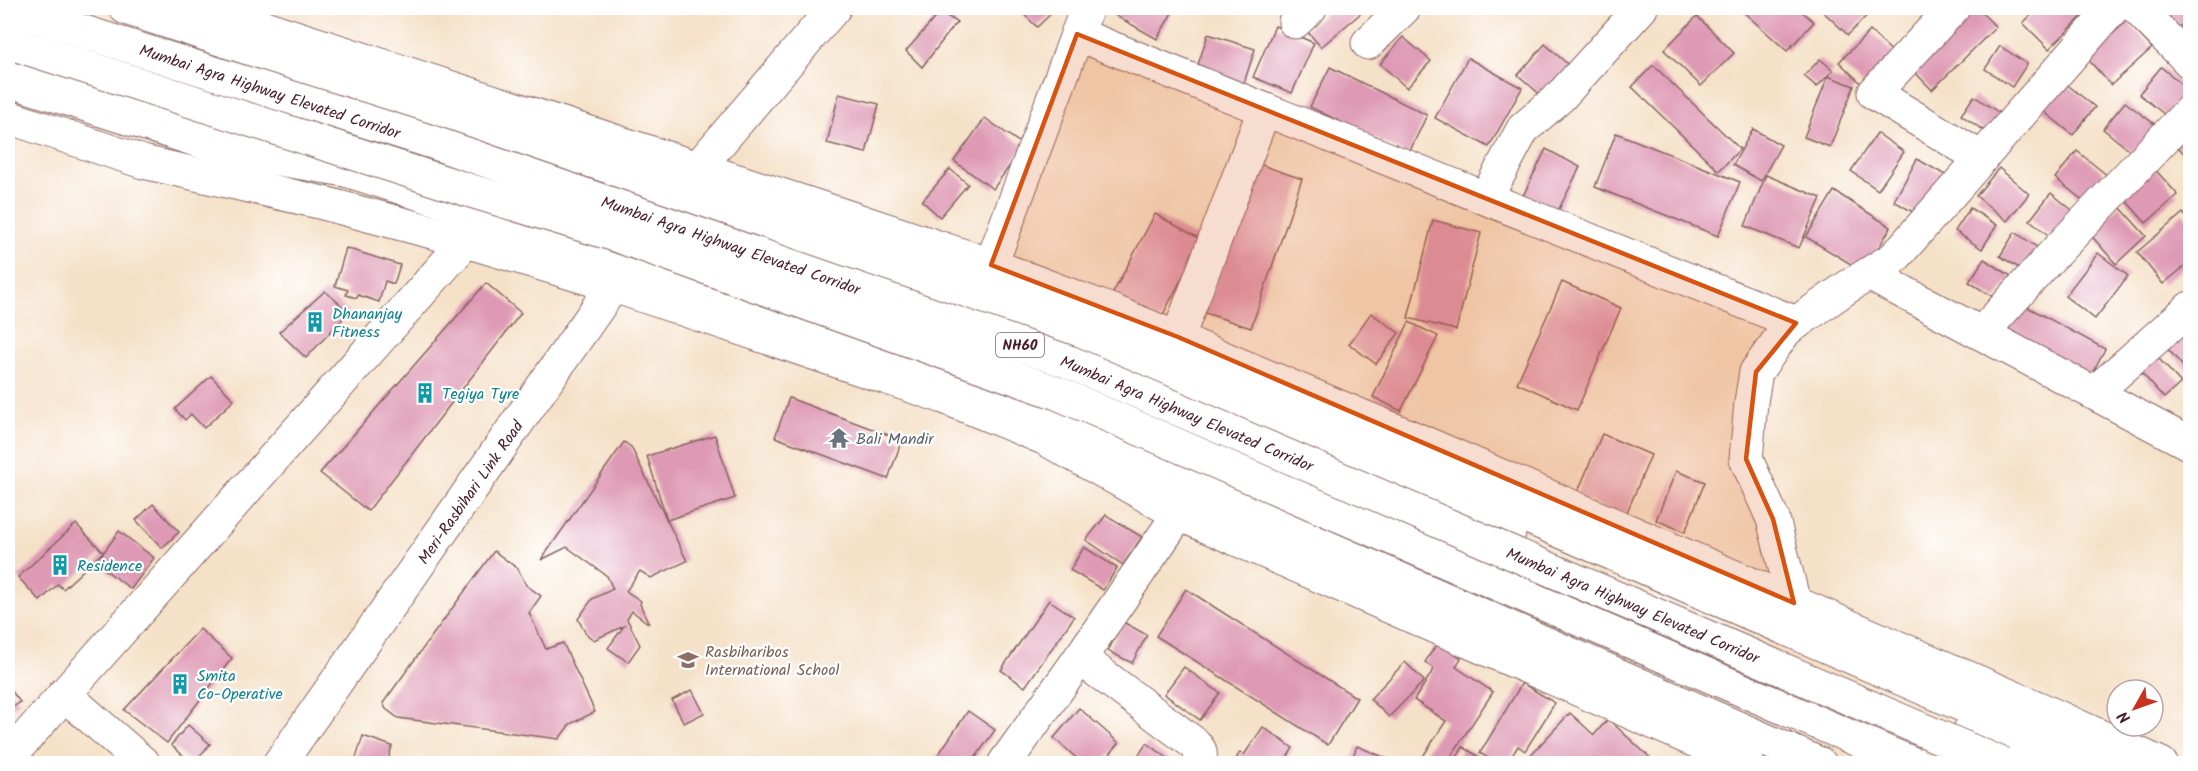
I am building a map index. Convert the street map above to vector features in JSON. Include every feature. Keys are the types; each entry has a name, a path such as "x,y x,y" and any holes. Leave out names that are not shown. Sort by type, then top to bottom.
{"main road":[{"name":"Mumbai Agra Highway Elevated Corridor","path":"8,8 429,141 1069,362 2002,764"},
{"path":"53,8 681,188 991,266 1178,337 2161,764"},
{"path":"126,8 681,188 1096,327 1195,364 1426,474 2099,764"},
{"path":"206,8 681,188 1072,345 2042,764"},
{"name":"Meri-Rasbihari Link Road","path":"279,764 681,188 834,8"},
{"path":"1368,44 1404,8"},
{"path":"1486,198 1523,129 1560,97 1641,8"},
{"path":"1953,8 1874,93 1981,158"},
{"path":"1794,603 1773,519 1746,459 1756,372 1786,330 1894,258 2113,8"},
{"path":"2137,8 2190,62"},
{"path":"991,266 1082,21 1486,198 1796,323"},
{"name":"Mumbai Agra Highway Elevated Corridor","path":"8,42 612,234 1057,393 1913,764"},
{"path":"8,62 358,172 1044,438 1179,514 1710,757 1748,764"},
{"path":"8,80 234,152 358,172"},
{"path":"1982,333 2190,111"},
{"path":"8,117 143,162 323,203 466,241 623,273 1057,408 1878,764"},
{"path":"1178,337 1258,126"},
{"path":"8,758 466,241"},
{"path":"1869,274 2190,444"},
{"path":"2094,393 2190,308"},
{"path":"961,377 1049,425 1820,764"},
{"path":"1004,764 1179,514"},
{"path":"1080,658 1195,744 1200,751 1201,764"},
{"path":"64,694 144,764"}],"highlighted area":[{"path":"1077,34 1796,323 1756,372 1746,459 1773,519 1794,603 1178,337 991,265"}],"building":[{"path":"1017,8 1057,8 1037,27"},
{"path":"1117,8 1175,8 1157,39 1113,14"},
{"path":"1332,8 1367,8 1321,47 1306,30"},
{"path":"1739,8 1798,8 1814,22 1787,51"},
{"path":"1819,8 1872,8 1873,9 1848,35"},
{"path":"1962,8 1977,8 1996,27 1932,90 1906,63"},
{"path":"2038,8 2091,8 2049,49 2023,23"},
{"path":"2153,8 2190,8 2190,18 2169,35"},
{"path":"940,12 957,22 922,67 906,51"},
{"path":"1697,16 1734,53 1701,86 1664,50"},
{"path":"2127,21 2152,48 2111,85 2086,57"},
{"path":"1275,26 1314,43 1292,93 1253,77"},
{"path":"1870,31 1898,57 1867,89 1839,62"},
{"path":"1208,34 1255,49 1242,89 1195,74"},
{"path":"1403,37 1431,61 1407,88 1380,64"},
{"path":"1545,44 1572,68 1545,99 1518,75"},
{"path":"2000,46 2027,64 2012,87 1985,69"},
{"path":"1468,58 1522,88 1489,147 1435,118"},
{"path":"1820,59 1833,70 1817,87 1804,76"},
{"path":"1653,65 1740,149 1719,171 1632,87"},
{"path":"1330,67 1427,115 1408,155 1310,107"},
{"path":"2161,67 2190,91 2170,119 2139,94"},
{"path":"1828,76 1854,86 1830,147 1804,137"},
{"path":"2064,82 2095,107 2073,135 2042,110"},
{"path":"839,94 879,104 866,153 827,143"},
{"path":"1974,96 2004,116 1992,136 1961,115"},
{"path":"2125,102 2157,126 2134,154 2103,129"},
{"path":"2190,115 2190,160 2168,136"},
{"path":"985,118 1024,146 993,189 954,161"},
{"path":"1753,129 1781,145 1761,181 1733,165"},
{"path":"1616,133 1740,182 1718,236 1595,187"},
{"path":"1877,133 1904,152 1878,190 1851,171"},
{"path":"1546,149 1580,167 1555,217 1521,200"},
{"path":"2077,151 2108,176 2086,203 2055,178"},
{"path":"1917,159 1949,177 1925,219 1894,201"},
{"path":"1256,163 1302,179 1251,328 1205,313"},
{"path":"2151,165 2178,195 2146,223 2119,193"},
{"path":"1999,168 2029,194 2007,221 1976,196"},
{"path":"950,169 968,184 940,217 922,201"},
{"path":"1766,175 1821,198 1799,248 1745,226"},
{"path":"1834,191 1891,227 1864,272 1806,237"},
{"path":"2051,193 2082,218 2060,245 2030,220"},
{"path":"2119,206 2146,236 2116,264 2089,233"},
{"path":"1970,208 1997,225 1982,249 1955,231"},
{"path":"2183,213 2190,222 2190,229 2185,233 2190,240 2190,262 2163,284 2137,252"},
{"path":"1155,214 1202,240 1160,320 1112,295"},
{"path":"1433,220 1481,233 1456,330 1408,318"},
{"path":"2015,232 2041,250 2027,273 2000,256"},
{"path":"346,248 400,265 394,284 385,281 379,302 358,295 357,298 346,295 348,290 335,286"},
{"path":"2098,253 2128,276 2095,319 2065,296"},
{"path":"1984,259 2011,276 1996,299 1969,282"},
{"path":"1562,282 1621,308 1577,410 1517,383"},
{"name":"Tegiya Tyre","path":"486,283 521,313 368,511 320,473"},
{"name":"Dhananjay Fitness","path":"325,291 349,312 306,358 279,332"},
{"path":"2022,304 2105,349 2088,381 2005,337"},
{"path":"1371,313 1399,333 1376,364 1349,344"},
{"path":"1409,322 1438,336 1401,411 1373,397"},
{"path":"2174,323 2190,341 2189,373 2158,338"},
{"path":"2150,349 2181,383 2164,398 2133,363"},
{"path":"211,376 234,400 204,428 191,414 185,420 175,409"},
{"name":"Bali Mandir","path":"789,398 902,440 888,479 775,437"},
{"path":"1602,434 1651,455 1625,517 1576,496"},
{"path":"715,435 735,498 667,520 647,456"},
{"path":"624,442 631,447 687,561 651,578 640,571 626,591 641,601 640,604 649,624 632,611 627,619 640,645 628,662 608,648 624,626 594,640 586,634 578,619 592,599 613,589 607,576 567,547 541,560"},
{"path":"1676,471 1705,482 1685,532 1656,520"},
{"name":"Residence","path":"153,504 179,532 162,548 136,520"},
{"path":"1106,515 1142,537 1123,565 1086,540"},
{"name":"Residence","path":"76,524 103,552 63,589 58,584 40,601 18,577"},
{"name":"Residence","path":"119,531 154,558 131,589 96,563"},
{"path":"1084,547 1117,568 1103,590 1070,570"},
{"path":"494,551 518,569 526,585 541,596 529,613 546,649 563,643 595,712 570,724 559,739 398,718 386,709 383,703"},
{"path":"1186,589 1357,698 1328,745 1156,636"},
{"path":"1049,600 1074,617 1025,687 1001,670"},
{"path":"1123,622 1147,635 1132,663 1108,651"},
{"name":"Smita Co-Operative","path":"200,629 232,658 167,743 124,710"},
{"path":"1438,642 1461,658 1456,667 1493,692 1446,764 1418,764 1446,721 1414,700 1434,669 1425,662"},
{"path":"1405,662 1424,681 1389,717 1370,699"},
{"path":"1184,667 1220,693 1200,720 1164,694"},
{"path":"1522,683 1555,703 1525,751 1518,746 1507,764 1497,764 1480,753"},
{"path":"8,686 20,702 8,711"},
{"path":"692,690 704,713 684,723 672,700"},
{"path":"1079,708 1119,743 1102,764 1083,764 1054,738"},
{"path":"968,711 995,730 971,764 932,764"},
{"path":"1570,713 1594,735 1608,719 1657,764 1522,764"},
{"path":"188,725 210,744 193,764 171,745"},
{"path":"1263,727 1293,748 1283,764 1233,764 1240,752 1244,755"},
{"path":"363,736 392,746 387,764 354,764"},
{"path":"1147,743 1173,762 1172,764 1132,764"},
{"path":"1357,746 1388,759 1386,764 1350,764"},
{"path":"1463,747 1491,764 1453,764"}],"place":[{"name":"Dhananjay Fitness","path":"315,322"},
{"name":"Tegiya Tyre","path":"425,393"},
{"name":"Bali Mandir","path":"839,438"},
{"name":"Residence","path":"60,565"},
{"name":"Rasbiharibos International School","path":"688,660"},
{"name":"Smita Co-Operative","path":"180,684"}]}
